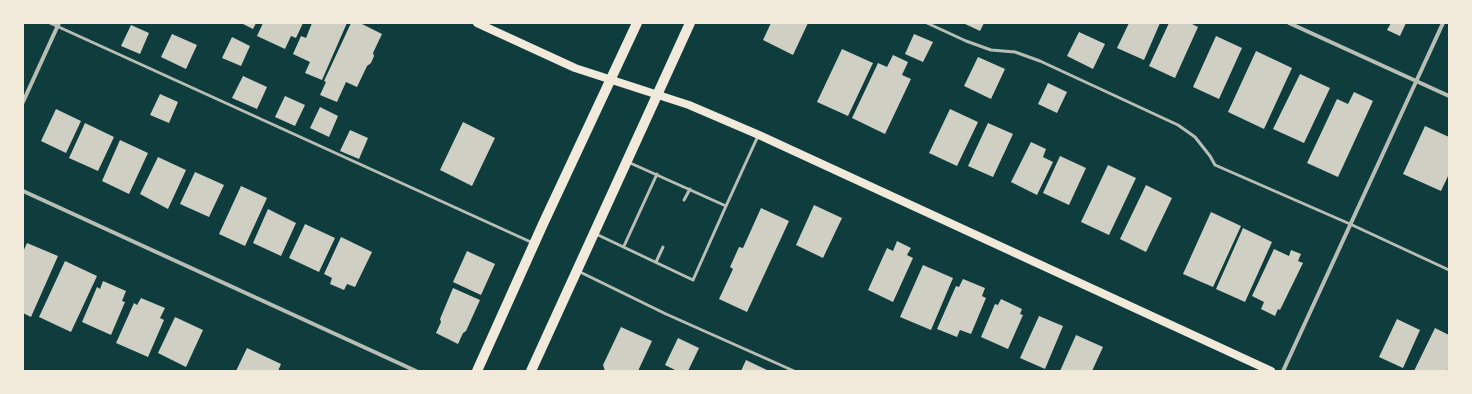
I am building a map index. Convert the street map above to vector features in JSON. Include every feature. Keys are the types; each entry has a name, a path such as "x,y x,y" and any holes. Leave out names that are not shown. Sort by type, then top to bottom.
{"main road":[{"path":"477,23 575,68 689,105 759,135 1271,371"},
{"path":"477,371 534,244 637,23"},
{"path":"531,371 690,23"}],"street":[{"path":"1289,23 1449,96"},
{"path":"1283,371 1443,23"},
{"path":"23,102 58,25"},
{"path":"23,191 416,371"}],"lane":[{"path":"50,23 58,25 534,244"},
{"path":"927,23 966,41 991,50 1015,52 1040,61 1178,125 1195,137 1215,165 1350,224 1449,270"},
{"path":"594,233 693,280 759,135"},
{"path":"627,161 726,206"},
{"path":"624,246 657,174"},
{"path":"684,200 690,189"},
{"path":"656,262 663,247"},
{"path":"577,270 666,314 794,371"}],"building":[{"path":"241,23 256,23 253,29"},
{"path":"263,23 303,23 296,38 291,36 285,49 257,36"},
{"path":"312,23 347,23 322,80 305,73 310,62 293,54 301,36 306,38"},
{"path":"351,23 360,23 382,34 373,53 374,56 371,63 367,66 357,87 346,82 337,102 320,95 326,82 324,81"},
{"path":"771,23 808,23 793,55 763,40"},
{"path":"963,23 984,23 980,31"},
{"path":"1129,23 1160,23 1144,60 1117,48"},
{"path":"1169,23 1190,23 1198,27 1175,78 1149,66"},
{"path":"1391,23 1406,23 1400,36 1387,30"},
{"path":"131,25 149,33 140,54 121,46"},
{"path":"1079,32 1105,44 1093,69 1067,56"},
{"path":"172,34 197,45 186,69 161,57"},
{"path":"914,34 933,42 923,62 905,54"},
{"path":"1216,36 1242,48 1219,99 1193,87"},
{"path":"232,37 250,46 241,66 222,58"},
{"path":"842,49 873,63 848,116 817,102"},
{"path":"1256,51 1292,68 1264,129 1228,112"},
{"path":"893,55 908,62 902,75 911,79 885,134 852,118 878,63 887,67"},
{"path":"978,57 1005,69 991,99 964,86"},
{"path":"1300,74 1330,88 1304,143 1273,129"},
{"path":"243,76 267,87 257,109 232,98"},
{"path":"1048,83 1067,92 1057,113 1038,104"},
{"path":"1354,92 1373,101 1338,177 1307,163 1337,99 1348,104"},
{"path":"160,94 178,102 169,123 150,115"},
{"path":"285,96 305,105 295,126 275,117"},
{"path":"320,107 338,116 329,137 310,128"},
{"path":"56,109 81,121 66,153 41,141"},
{"path":"950,109 978,122 957,166 929,153"},
{"path":"463,122 495,138 472,186 440,170"},
{"path":"85,123 114,137 98,171 69,158"},
{"path":"988,123 1013,134 993,177 968,166"},
{"path":"1425,126 1449,137 1449,174 1441,191 1403,174"},
{"path":"350,130 368,138 359,159 340,151"},
{"path":"120,140 148,153 129,194 102,181"},
{"path":"1031,142 1046,149 1043,157 1053,162 1037,195 1011,182"},
{"path":"1060,156 1086,168 1069,205 1043,193"},
{"path":"158,157 186,170 168,209 140,194"},
{"path":"1108,165 1136,178 1109,235 1081,222"},
{"path":"195,172 224,185 209,217 180,204"},
{"path":"1146,185 1172,198 1146,252 1120,239"},
{"path":"241,186 267,198 245,246 219,234"},
{"path":"814,205 842,218 823,258 796,245"},
{"path":"761,208 789,221 747,312 719,299 733,269 730,267 739,247 743,248"},
{"path":"268,209 296,223 281,256 253,243"},
{"path":"1211,212 1241,226 1213,287 1183,274"},
{"path":"305,224 335,238 319,272 289,258"},
{"path":"1243,228 1272,242 1245,302 1216,289"},
{"path":"341,237 372,252 355,287 347,284 344,290 330,284 332,278 324,274"},
{"path":"897,241 911,248 907,255 913,258 893,302 868,290 887,248 893,251"},
{"path":"27,243 58,256 31,317 23,313 23,252"},
{"path":"1274,249 1289,256 1291,250 1301,254 1298,261 1303,263 1280,310 1278,309 1275,316 1261,309 1264,302 1252,296"},
{"path":"467,251 495,264 481,295 453,282"},
{"path":"65,261 97,276 71,332 39,317"},
{"path":"923,265 953,278 931,330 900,317"},
{"path":"963,279 985,288 982,296 986,298 971,334 960,330 957,337 937,329 956,286 959,287"},
{"path":"103,281 126,291 122,301 125,302 111,335 82,322 97,287 100,289"},
{"path":"453,288 480,300 466,331 463,333 458,344 436,333 441,322 440,319"},
{"path":"141,298 165,308 160,318 164,320 148,357 116,343 134,303 137,305"},
{"path":"1001,299 1022,309 1020,314 1023,315 1008,349 981,337 995,304 998,305"},
{"path":"1039,316 1063,326 1045,369 1020,358"},
{"path":"175,317 203,330 186,367 158,353"},
{"path":"1397,319 1420,330 1403,368 1379,357"},
{"path":"621,327 652,341 638,371 605,371 603,365"},
{"path":"1435,328 1449,335 1449,367 1447,371 1414,371"},
{"path":"1076,335 1103,347 1092,371 1060,371"},
{"path":"678,338 699,348 688,371 677,371 665,365"},
{"path":"247,348 281,364 278,371 236,371"},
{"path":"746,360 769,371 741,371"}]}
